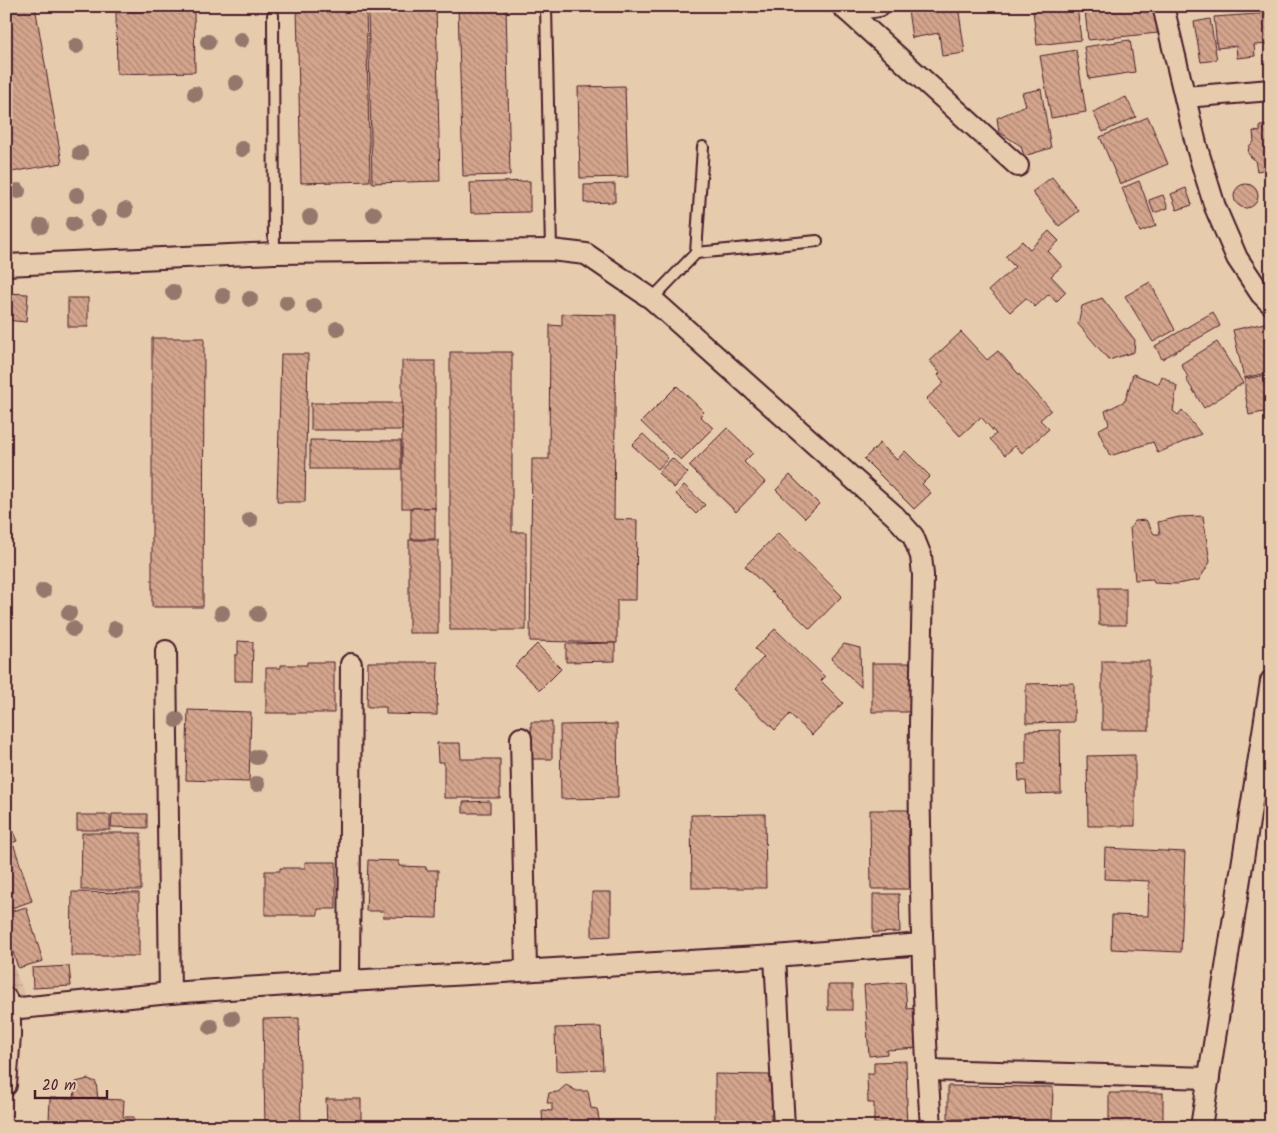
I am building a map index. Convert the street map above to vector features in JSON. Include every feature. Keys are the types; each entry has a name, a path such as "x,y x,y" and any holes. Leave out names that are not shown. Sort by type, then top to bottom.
{"street":[{"path":"844,9 879,6"},
{"path":"1163,6 1198,148 1215,207 1237,258 1261,294 1271,304"},
{"path":"844,9 1018,166"},
{"path":"1185,97 1271,90"},
{"path":"6,265 274,253 551,250 586,254 652,299 895,516 913,536 922,556 924,575 920,823 922,944 931,1127"},
{"path":"166,651 170,993"},
{"path":"350,981 351,664"},
{"path":"1202,1127 1270,688"},
{"path":"521,738 526,970"},
{"path":"6,1085 10,1036 8,1004 350,981 775,956 922,944"},
{"path":"775,956 784,1127"},
{"path":"927,1070 1209,1078"}],"lane":[{"path":"546,6 551,250"},
{"path":"273,15 274,253"},
{"path":"696,254 704,147"},
{"path":"652,299 696,254 817,241"}],"shaded area":[{"path":"6,947 24,993 11,1127 6,1127"}],"building":[{"path":"6,6 35,6 62,163 6,173"},
{"path":"297,6 366,6 370,181 301,183"},
{"path":"368,6 436,6 440,181 372,183"},
{"path":"458,6 506,6 510,175 463,176"},
{"path":"933,6 958,6 965,53 942,56 939,33 912,38 908,10"},
{"path":"1077,6 1081,40 1037,45 1033,11"},
{"path":"1124,6 1156,6 1158,33 1088,40 1085,10"},
{"path":"194,11 195,72 117,74 116,12"},
{"path":"1271,13 1271,44 1254,45 1255,56 1237,58 1236,46 1217,48 1214,17"},
{"path":"1210,19 1217,60 1201,62 1194,22"},
{"path":"1130,40 1135,72 1089,79 1084,47"},
{"path":"1076,50 1086,112 1051,118 1040,56"},
{"path":"625,86 628,177 580,178 578,87"},
{"path":"1041,89 1051,148 1024,156 1021,146 999,132 997,118 1026,105 1022,93"},
{"path":"1126,97 1136,117 1103,132 1093,112"},
{"path":"1148,117 1168,164 1120,184 1100,137"},
{"path":"1271,125 1271,190 1267,190 1268,169 1257,171 1255,160 1248,153 1249,146 1254,142 1253,131 1260,132 1260,126"},
{"path":"1052,177 1079,211 1059,226 1032,192"},
{"path":"530,181 530,212 471,213 470,183"},
{"path":"1139,181 1156,226 1140,232 1122,188"},
{"path":"615,184 615,202 584,203 584,185"},
{"path":"1246,184 1255,187 1258,196 1255,205 1246,208 1237,205 1234,196 1237,187"},
{"path":"1186,188 1192,205 1177,210 1171,194"},
{"path":"1163,195 1168,208 1154,213 1149,200"},
{"path":"1049,231 1059,241 1048,251 1062,266 1051,276 1066,292 1056,302 1049,294 1035,307 1026,298 1010,312 989,290 1015,267 1005,257 1022,241 1030,249"},
{"path":"1150,282 1175,330 1153,342 1125,296"},
{"path":"7,293 28,294 26,322 6,320"},
{"path":"68,298 88,298 88,327 68,327"},
{"path":"1102,298 1135,340 1134,352 1109,360 1078,324 1082,306"},
{"path":"1213,312 1220,326 1162,359 1155,346"},
{"path":"562,314 616,315 614,519 637,520 636,600 617,600 617,643 530,641 532,459 549,459 550,325 562,326"},
{"path":"1269,322 1271,332 1271,372 1244,378 1233,330"},
{"path":"961,332 987,360 998,351 1051,410 1040,420 1049,429 1022,453 1015,446 1005,455 990,439 996,434 981,417 960,436 926,399 944,383 938,375 940,373 930,361"},
{"path":"152,338 204,338 203,607 152,607"},
{"path":"1217,342 1243,383 1204,408 1186,379 1188,377 1181,364"},
{"path":"450,352 512,352 512,532 526,532 526,630 450,630"},
{"path":"281,354 308,354 305,502 277,502"},
{"path":"402,361 435,361 435,508 402,508"},
{"path":"1133,374 1159,384 1162,376 1177,386 1173,411 1178,415 1182,410 1201,434 1158,453 1153,442 1110,456 1098,430 1109,424 1105,411 1125,401"},
{"path":"1271,374 1271,408 1269,411 1249,415 1245,393 1245,379"},
{"path":"677,386 704,412 700,416 713,428 681,460 641,422"},
{"path":"311,403 402,403 402,430 311,430"},
{"path":"727,428 753,453 744,462 765,482 736,512 689,466"},
{"path":"643,434 668,458 658,469 632,445"},
{"path":"310,440 401,441 401,469 310,469"},
{"path":"880,443 897,460 905,451 930,476 922,484 931,493 914,509 864,459"},
{"path":"672,458 688,473 674,488 658,473"},
{"path":"790,475 819,504 805,518 776,490"},
{"path":"684,485 705,505 696,514 676,494"},
{"path":"411,508 435,508 435,539 411,539"},
{"path":"1203,516 1210,562 1199,580 1177,584 1154,583 1153,579 1135,580 1130,528 1135,521 1146,520 1154,534 1160,534 1158,522 1179,517"},
{"path":"778,533 842,596 810,629 745,566"},
{"path":"409,540 438,540 438,633 409,633"},
{"path":"1099,588 1126,588 1126,625 1099,625"},
{"path":"775,629 825,677 821,681 843,703 812,735 790,714 775,730 733,689 764,657 755,649"},
{"path":"238,641 253,642 252,681 235,681 235,655 238,655"},
{"path":"615,643 615,661 566,662 566,644"},
{"path":"537,644 561,669 540,690 515,666"},
{"path":"844,644 860,648 861,687 831,659"},
{"path":"1102,661 1149,661 1149,730 1102,730"},
{"path":"307,662 334,662 334,713 266,713 266,668 281,668 281,665 307,665"},
{"path":"368,662 438,662 437,715 386,714 386,707 367,707"},
{"path":"872,663 913,663 913,712 872,712"},
{"path":"1074,683 1074,722 1026,723 1026,684"},
{"path":"188,710 251,712 249,782 186,780"},
{"path":"531,722 552,722 552,759 532,759"},
{"path":"617,724 618,798 561,799 560,725"},
{"path":"1060,730 1061,793 1027,794 1026,781 1019,781 1018,764 1026,764 1026,731"},
{"path":"437,743 460,743 461,759 500,759 500,798 444,798 444,762 438,762"},
{"path":"1135,755 1135,826 1088,826 1087,756"},
{"path":"490,801 490,813 463,813 463,802"},
{"path":"870,810 917,810 917,889 871,889"},
{"path":"112,814 147,814 147,828 111,827"},
{"path":"765,814 766,888 692,888 691,815"},
{"path":"77,815 110,815 110,830 77,830"},
{"path":"6,816 17,841 6,845"},
{"path":"82,833 141,833 141,890 81,890"},
{"path":"14,846 32,901 6,910 6,849"},
{"path":"1105,848 1185,852 1181,952 1111,949 1112,915 1148,916 1149,881 1104,879"},
{"path":"368,860 399,861 399,866 426,867 426,870 438,870 437,918 383,917 384,911 366,911"},
{"path":"305,862 336,862 336,909 318,909 318,915 265,915 265,871 280,871 280,868 305,868"},
{"path":"72,892 139,893 139,956 71,956"},
{"path":"592,892 611,892 611,936 592,937"},
{"path":"873,894 899,894 900,932 873,933"},
{"path":"26,907 43,961 18,968 6,929 6,913"},
{"path":"69,966 71,986 33,988 32,968"},
{"path":"905,982 907,1009 917,1008 919,1048 887,1050 887,1054 869,1056 864,985"},
{"path":"828,985 852,985 852,1010 828,1010"},
{"path":"299,1018 301,1127 265,1127 263,1019"},
{"path":"601,1027 603,1069 556,1071 555,1028"},
{"path":"906,1061 907,1123 874,1124 874,1103 868,1103 867,1074 874,1074 874,1062"},
{"path":"715,1074 770,1075 769,1082 777,1082 777,1113 771,1113 771,1127 746,1127 746,1122 715,1122"},
{"path":"88,1079 96,1082 98,1099 124,1100 123,1117 134,1117 134,1127 43,1127 43,1121 49,1121 50,1098 74,1098 76,1082"},
{"path":"566,1085 577,1091 588,1091 591,1108 597,1109 600,1124 592,1123 592,1127 543,1127 542,1110 552,1111 552,1103 547,1103 549,1093 558,1092"},
{"path":"948,1086 1053,1087 1052,1120 948,1119"},
{"path":"1109,1093 1163,1093 1163,1127 1109,1127"},
{"path":"326,1099 361,1099 361,1127 327,1127"}]}
